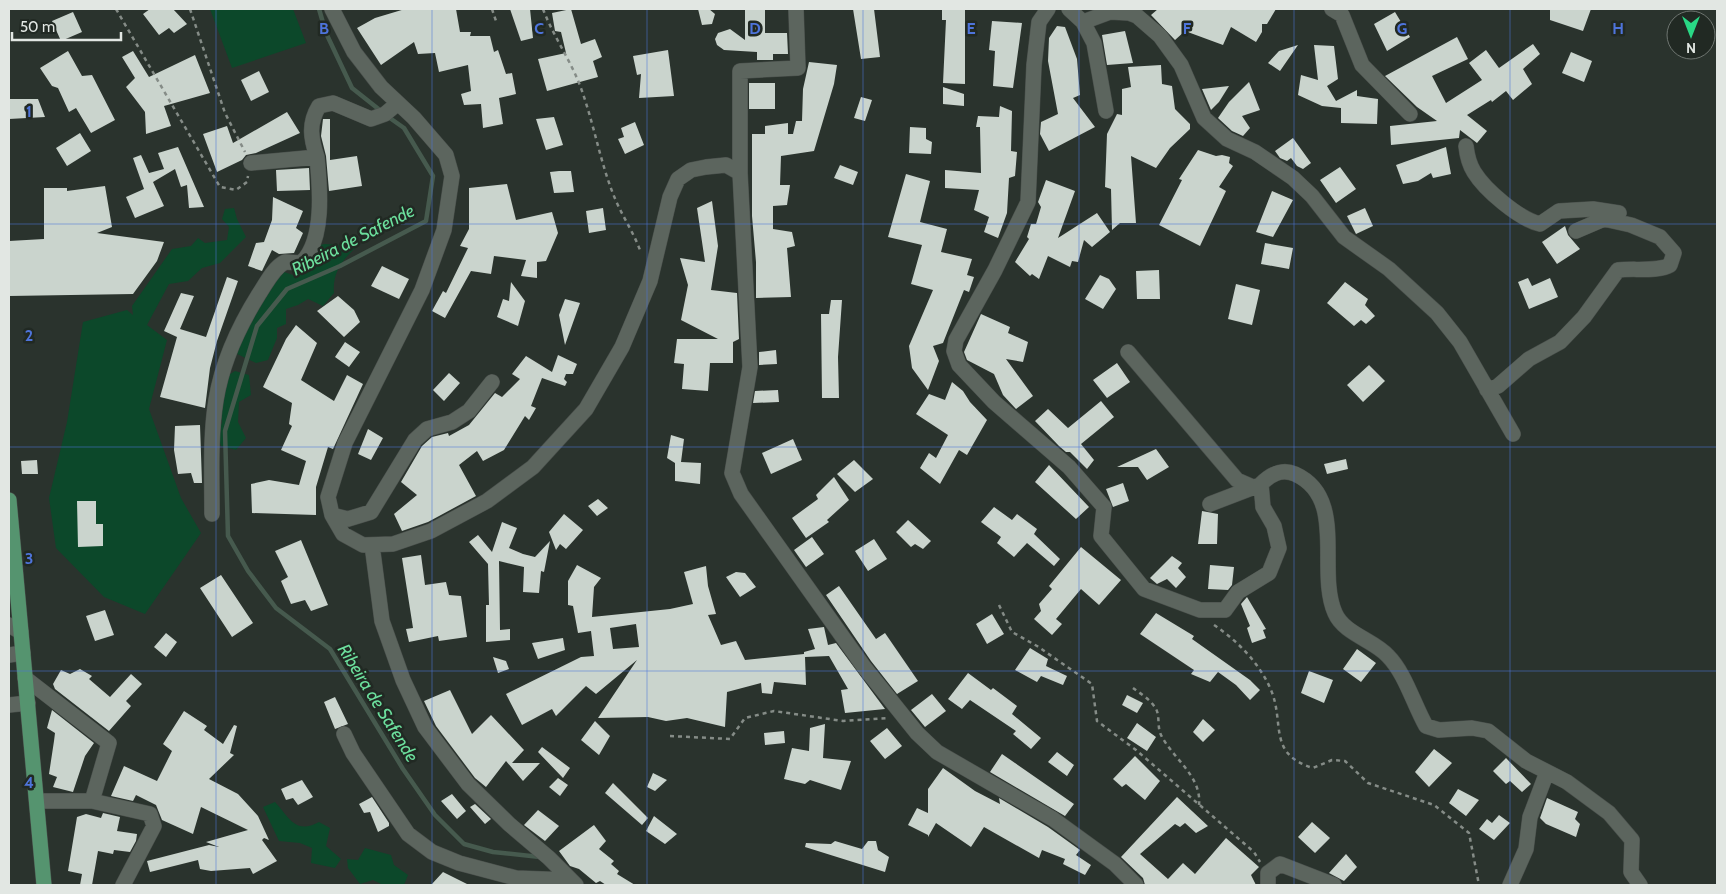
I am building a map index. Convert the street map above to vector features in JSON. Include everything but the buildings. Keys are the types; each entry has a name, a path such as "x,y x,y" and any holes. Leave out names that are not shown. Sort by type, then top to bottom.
{"main road":[{"path":"9,500 16,654 25,678 44,885"}],"street":[{"path":"332,9 354,52 381,87 414,118 446,155 452,176 444,230 422,290 345,443 328,497 332,515 343,534 363,545 393,544 431,531 487,500 532,467 586,409 622,347 650,281 670,197 678,179 691,170 726,165 740,173"},
{"path":"796,9 798,68 740,70 740,173 750,366 732,473 741,494 864,667 936,752 1053,819 1115,864 1136,885"},
{"path":"1048,9 1039,22 1034,65 1028,202 956,340 954,351 959,365 994,402 1069,467 1104,507 1101,536 1144,589 1200,610 1225,610 1238,592 1269,574 1280,548 1274,526 1263,507 1257,486"},
{"path":"1069,9 1084,22 1094,43 1106,111"},
{"path":"1332,9 1342,16 1362,65 1410,114"},
{"path":"1084,22 1110,12 1142,12 1181,65 1204,118 1227,139 1255,152 1293,178 1312,196 1344,237 1389,269 1424,299 1460,342 1513,434"},
{"path":"212,514 212,452 216,399 226,361 243,320 275,270 285,262 301,263 307,258 317,229 320,189 316,158 311,139 311,118 319,106 332,103 370,119 385,114 398,103"},
{"path":"1466,146 1474,172 1504,204 1526,221 1540,224 1559,211 1593,209 1628,215 1654,234"},
{"path":"251,163 316,158"},
{"path":"1487,390 1498,386 1530,359 1560,342 1584,317 1618,270 1632,268 1663,269 1670,265 1674,253 1660,237 1631,225 1604,218 1576,231"},
{"path":"1128,352 1236,480 1257,486"},
{"path":"332,515 348,519 371,512 415,440 427,429 452,422 469,411 492,382"},
{"path":"1210,504 1257,486 1271,474 1288,472 1307,480 1324,506 1328,542 1328,582 1335,614 1349,629 1388,655 1401,674 1426,726 1439,730 1472,728 1488,731 1526,761 1567,782 1609,813 1632,840 1631,872 1640,885"},
{"path":"372,546 382,621 403,680 424,726 468,784 509,824 549,858 572,882"},
{"path":"25,678 109,743 92,801"},
{"path":"9,705 28,703"},
{"path":"344,734 353,753 408,834 432,852 459,863 516,878 572,882"},
{"path":"1510,885 1526,849 1530,817 1547,772"},
{"path":"36,801 92,801 150,814 154,826 123,885"},
{"path":"1268,879 1280,864 1334,885"}],"path":[{"path":"116,9 220,187 236,190 247,182 251,163 224,113 190,9"},
{"path":"492,9 497,24"},
{"path":"543,9 552,33 564,49 582,91 601,160 616,201 638,244 650,281"},
{"path":"999,605 1012,632 1037,646 1092,684 1097,722 1136,750 1254,852 1268,879"},
{"path":"1213,624 1257,664 1272,692 1280,742 1298,763 1313,768 1332,760 1345,761 1368,783 1434,805 1469,833 1479,885"},
{"path":"1134,688 1150,701 1157,711 1157,725 1162,736 1193,778 1200,794 1199,805"},
{"path":"670,736 730,739 746,718 774,711 843,721 884,720 901,713"}],"green space":[{"path":"210,9 293,9 306,43 232,68"},
{"path":"234,208 246,237 220,263 202,268 188,281 169,284 147,325 167,340 149,409 181,498 201,533 145,614 104,597 56,548 49,498 67,422 83,322 127,310 133,315 132,306 172,249 191,246 198,238 205,243 227,240 229,227 222,219 225,209"},
{"path":"325,244 358,246 340,266 335,279 334,293 323,306 308,299 286,309 286,324 277,328 277,338 268,360 256,363 233,352 259,288 284,272 296,276 298,262 310,247"},
{"path":"235,371 249,375 251,395 239,402 238,422 246,438 236,450 221,446 218,435 222,422 219,412 225,395 221,380"},
{"path":"275,802 298,825 311,825 319,822 330,828 326,846 341,859 335,868 311,863 312,848 300,843 279,841 263,807"},
{"path":"365,848 391,855 394,865 408,875 404,885 383,885 373,880 360,884 348,868 347,859 358,860"}],"waterway":[{"name":"Ribeira de Safende","path":"319,9 326,33 352,88 381,111"},
{"name":"Ribeira de Safende","path":"387,116 404,128 433,176 426,221 340,266 287,289 257,326 225,431 228,536 248,571 276,608 330,649 403,769 435,815 464,844 493,852 540,857"}]}
